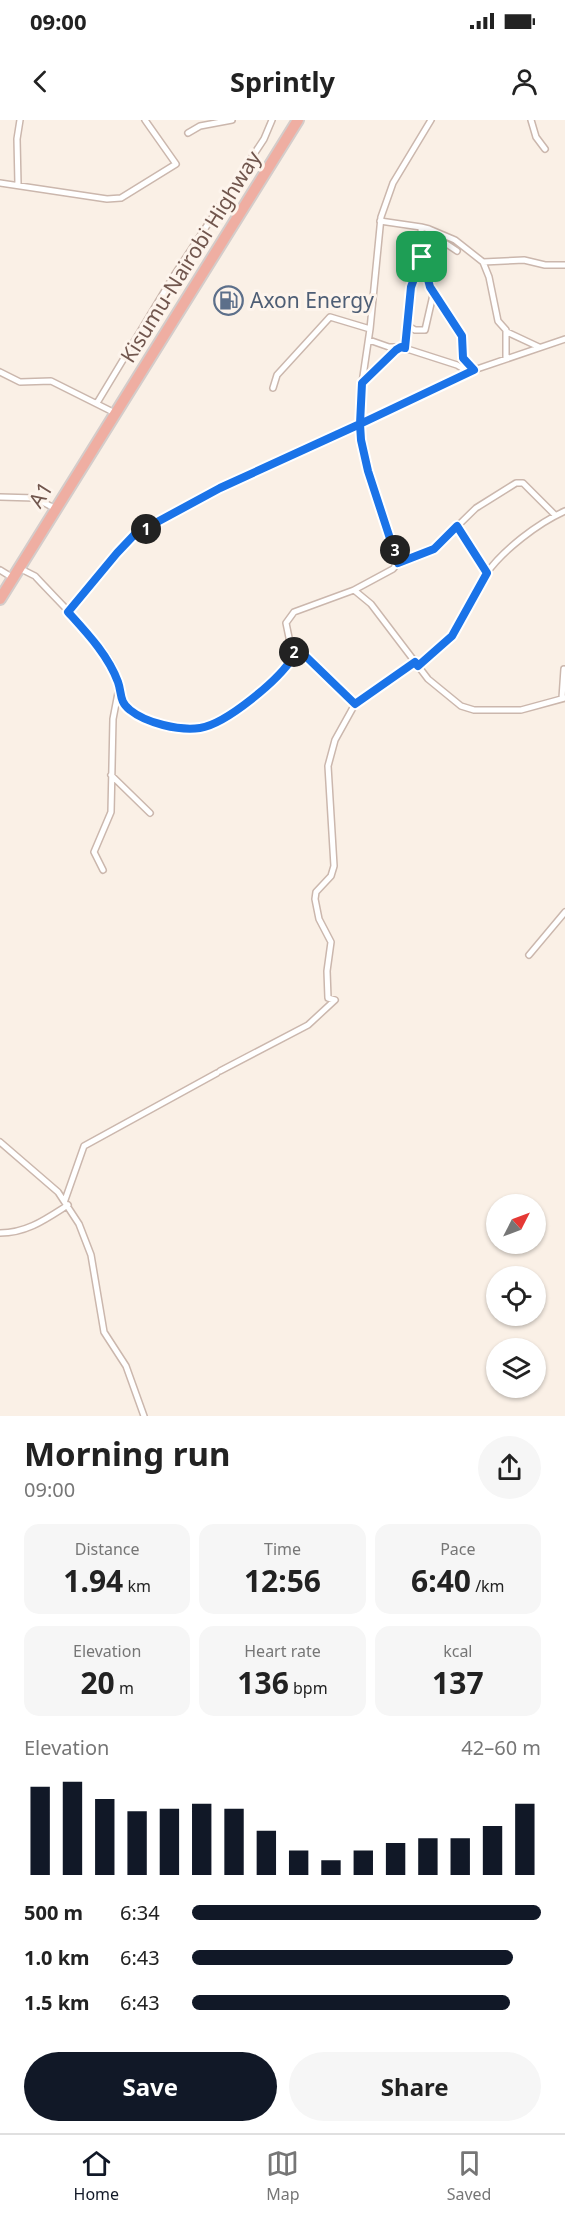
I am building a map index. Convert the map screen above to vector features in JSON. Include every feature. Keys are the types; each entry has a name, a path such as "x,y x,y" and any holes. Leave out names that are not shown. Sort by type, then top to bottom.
{"highway":[{"name":"Kisumu-Nairobi Highway","path":"117,414 298,120"},
{"name":"A1","path":"0,598 117,414"}],"street":[{"path":"18,184 16,146 21,120"},
{"path":"0,183 107,198 126,196 176,164 165,145 145,120"},
{"path":"188,133 200,126 232,120"},
{"path":"97,403 178,268 264,139 272,120"},
{"path":"398,563 368,471 361,440 362,383 369,340 380,221 393,183 431,120"},
{"path":"531,120 536,137 545,149"},
{"path":"380,221 429,229 455,240 483,262 489,277 498,321 506,330 539,348"},
{"path":"408,326 415,330 425,330 433,295 422,257 421,227"},
{"path":"429,229 432,237 457,251"},
{"path":"439,239 440,256"},
{"path":"362,383 403,348 408,326 411,287 422,257"},
{"path":"483,262 524,260 545,265 565,265"},
{"path":"430,287 462,336 463,358 474,370"},
{"path":"273,388 277,375 330,317 370,329"},
{"path":"506,330 506,359"},
{"path":"68,612 135,534 220,488 474,370 565,339"},
{"path":"369,340 389,348 403,348 457,364 464,369 474,370"},
{"path":"0,372 20,382 51,381 117,414"},
{"path":"0,570 35,576 111,663 121,700 129,710 148,720 178,727 200,728 248,702 276,679 293,657 292,643 286,623 294,612 354,590 393,569 398,563 434,549 476,508 516,483 523,483 555,516"},
{"path":"0,496 35,498 56,509"},
{"path":"0,1233 15,1233 31,1228 67,1202 84,1146 308,1025 335,1000 328,998 327,971 331,942 319,919 315,899 316,892 331,876 334,866 328,766 335,740 355,704 417,664 452,636 487,573 498,560 555,516 565,511"},
{"path":"457,526 487,573"},
{"path":"354,590 371,603 428,679 461,706 474,710 521,710 563,698 564,669"},
{"path":"292,643 355,704"},
{"path":"103,870 94,852 111,812 113,719 119,686"},
{"path":"111,775 150,813"},
{"path":"529,955 565,912"},
{"path":"0,1142 67,1202 79,1224 91,1256 104,1332 126,1366 144,1416"}],"place":[{"name":"Axon Energy","path":"229,301"}],"route":[{"path":"422,257 419,271 413,278 411,287 405,348 401,347 396,350 362,383 360,424 220,488 135,534 68,612 111,663 121,700 129,710 148,720 178,727 200,728 248,702 276,679 293,657 292,643 355,704 415,662 418,666 446,644 452,636 468,611 487,573 457,526 434,549 398,563 368,471 361,440 360,424 474,370 463,358 462,336 430,287 422,257"}]}
